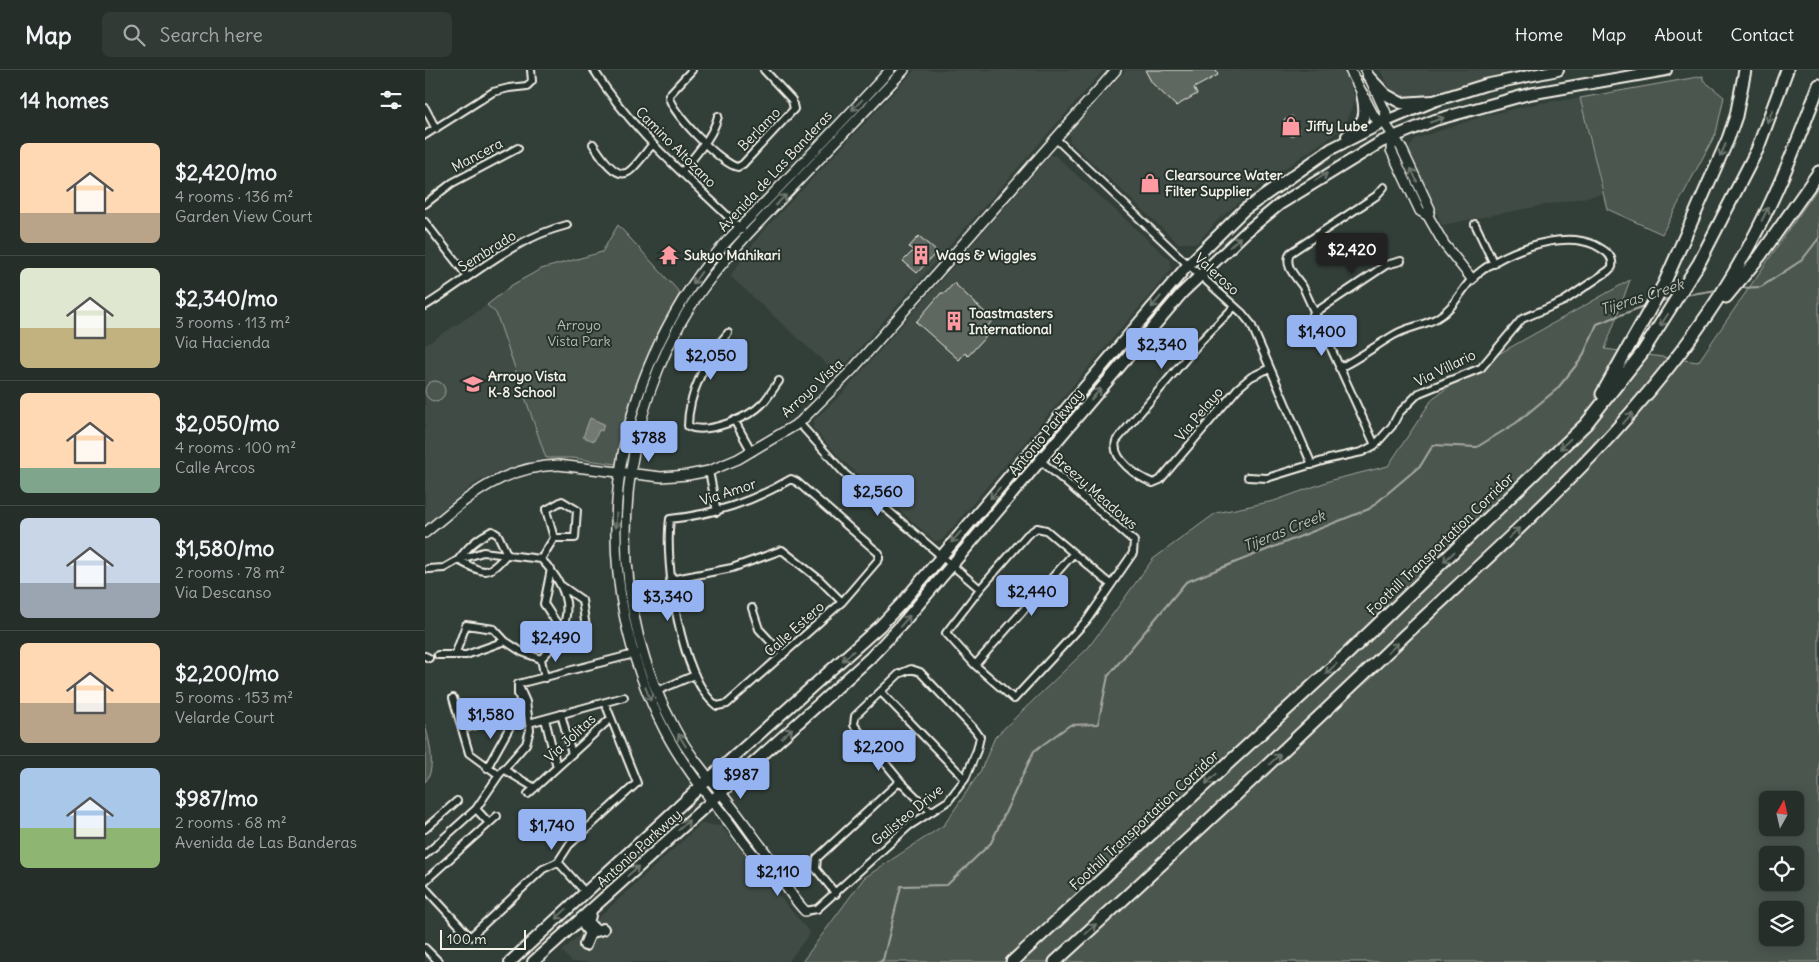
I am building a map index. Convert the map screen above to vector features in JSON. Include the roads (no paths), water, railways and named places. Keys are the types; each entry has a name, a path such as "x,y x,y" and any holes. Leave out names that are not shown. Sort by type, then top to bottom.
{"highway":[{"path":"1586,424 1647,318 1672,267 1730,132 1738,108 1745,70"},
{"name":"Foothill Transportation Corridor","path":"1012,962 1347,654 1586,424 1642,353 1699,263 1757,150 1787,70"},
{"path":"1679,355 1743,258 1787,170 1819,85"},
{"path":"1055,962 1279,756 1570,481 1627,419 1760,256 1819,172"}],"main road":[{"name":"Avenida de Las Banderas","path":"805,912 770,866 760,861 700,787 666,732 649,697 633,654 623,615 618,582 615,534 620,472 635,402 656,348 672,316 701,272 740,228 890,70"},
{"name":"Avenida de Las Banderas","path":"770,866 769,857 709,780 674,728 657,691 643,652 633,613 628,581 625,534 630,473 644,405 665,352 681,321 709,278 747,235 904,70"},
{"name":"Arroyo Vista","path":"425,533 471,494 494,481 523,470 558,465 661,476 709,471 752,452 799,423 852,370 1115,70"},
{"path":"1350,70 1375,118 1384,122 1392,137 1391,150 1420,212 1429,216 1444,244 1472,279"},
{"name":"Antonio Parkway","path":"510,962 700,787 880,626 902,603 1188,265 1244,210 1331,149 1384,122 1434,102 1485,85 1558,70"},
{"name":"Antonio Parkway","path":"533,962 711,799 870,658 952,565 1199,275 1280,204 1340,165 1392,137 1435,120 1499,101 1667,70"},
{"path":"1367,73 1386,114 1384,122"},
{"path":"1367,73 1385,94 1401,103 1434,102"},
{"path":"1331,149 1361,123 1365,113 1362,94"},
{"path":"593,908 588,922 596,930 603,929"},
{"path":"573,925 584,925 589,930 585,945"}],"street":[{"path":"425,135 493,92 527,86 532,81 531,70"},
{"name":"Camino Altozano","path":"594,70 621,109 653,145 747,235"},
{"name":"Berlamo","path":"692,70 672,90 669,99 705,142 728,163 737,167 743,164 792,113 794,104 792,100 764,70"},
{"path":"425,108 436,129"},
{"path":"682,172 705,142 718,116"},
{"name":"Valeroso","path":"1055,138 1251,324 1312,465"},
{"path":"593,144 616,172 623,174 629,172 653,145"},
{"name":"Mancera","path":"425,204 452,183 518,148"},
{"path":"1375,445 1313,314 1303,287 1290,269 1288,262 1290,253 1376,196 1384,187"},
{"path":"425,222 468,277"},
{"path":"1339,368 1394,335 1437,318 1452,305 1472,279 1494,264 1475,224"},
{"name":"Sembrado","path":"425,306 493,258 522,242 567,225"},
{"name":"Via Villario","path":"1248,477 1267,478 1362,452 1375,445 1392,426 1399,413 1419,393 1481,368 1522,319 1564,301 1608,271 1613,263 1609,254 1602,248 1570,239 1555,239 1494,264"},
{"path":"1313,314 1386,265 1401,261"},
{"name":"Via Pelayo","path":"1234,307 1116,441 1114,448 1117,456 1145,480 1153,483 1160,480 1237,388 1251,377 1270,368"},
{"path":"728,333 719,343 697,385 688,413 688,426 697,430 710,429 734,420 761,405 779,381"},
{"path":"734,420 752,452"},
{"path":"799,423 845,474 980,589"},
{"name":"Breezy Meadows","path":"1040,460 1134,541 1133,554 1110,584"},
{"path":"709,471 717,512"},
{"name":"Via Amor","path":"670,580 668,534 671,519 717,512 741,505 791,479 797,482 875,550 879,559"},
{"path":"541,559 554,538 546,510 562,501 577,510 575,538 554,538"},
{"path":"1037,528 1046,530 1073,554 1110,584 1087,620 1014,699 975,666 947,633 980,589 1027,535 1037,528"},
{"path":"458,560 469,546 481,536 492,531 498,534 507,554"},
{"path":"657,691 695,675 680,630 670,580 732,568 782,550 819,580 842,602"},
{"path":"426,570 444,568 458,560 483,552 541,559 551,569 562,586 582,600 586,628 568,632 563,630 544,604 551,569"},
{"path":"458,560 487,572 493,570 507,554"},
{"path":"975,666 1073,554"},
{"name":"Calle Estero","path":"695,675 709,700 717,706 727,704 842,602 879,559"},
{"path":"541,659 554,645 567,621 562,586"},
{"path":"752,608 759,629 783,655"},
{"path":"455,655 466,626 494,629 505,641 522,652 541,659"},
{"path":"438,655 467,655 505,641"},
{"path":"426,851 476,809 501,772 527,744 530,735 529,723 526,712 521,704 518,684 643,652"},
{"path":"541,659 545,678"},
{"name":"Galisteo Drive","path":"805,912 817,909 836,894 909,826 948,801 965,779 977,750 980,737 920,672 911,669 899,674 881,692"},
{"path":"930,811 900,781 855,725 855,716 881,692 965,779"},
{"path":"453,698 469,753 487,768 501,772 535,788"},
{"path":"529,723 624,698"},
{"name":"Via Jolitas","path":"528,794 611,718 605,703"},
{"path":"462,729 526,712"},
{"path":"561,714 572,754"},
{"path":"487,768 511,726 511,716"},
{"path":"425,888 470,937 543,869 558,862 569,845 637,783 611,718"},
{"path":"545,719 557,767"},
{"path":"836,894 816,869 817,858 900,781"},
{"path":"425,830 457,801"},
{"path":"476,809 489,823"},
{"path":"425,881 497,816"},
{"path":"558,862 585,892"},
{"path":"425,948 439,962"}],"waterway":[{"name":"Tijeras Creek","path":"1740,288 1761,287 1802,260 1819,238"},
{"name":"Tijeras Creek","path":"1685,295 1717,290"},
{"name":"Tijeras Creek","path":"1659,302 1671,298"},
{"name":"Tijeras Creek","path":"877,962 883,960 901,886 947,885 991,843 1034,751 1070,725 1098,724 1108,676 1186,582 1369,509 1421,465 1433,445 1477,447 1516,423 1557,389 1582,358 1597,324 1647,305"}],"place":[{"name":"Jiffy Lube","path":"1291,126"},
{"name":"Clearsource Water Filter Supplier","path":"1150,183"},
{"name":"Sukyo Mahikari","path":"669,255"},
{"name":"Wags & Wiggles","path":"921,255"},
{"name":"Toastmasters International","path":"954,321"},
{"name":"Arroyo Vista K-8 School","path":"473,384"}],"park label":[{"name":"Arroyo Vista Park","path":"579,334"}]}
